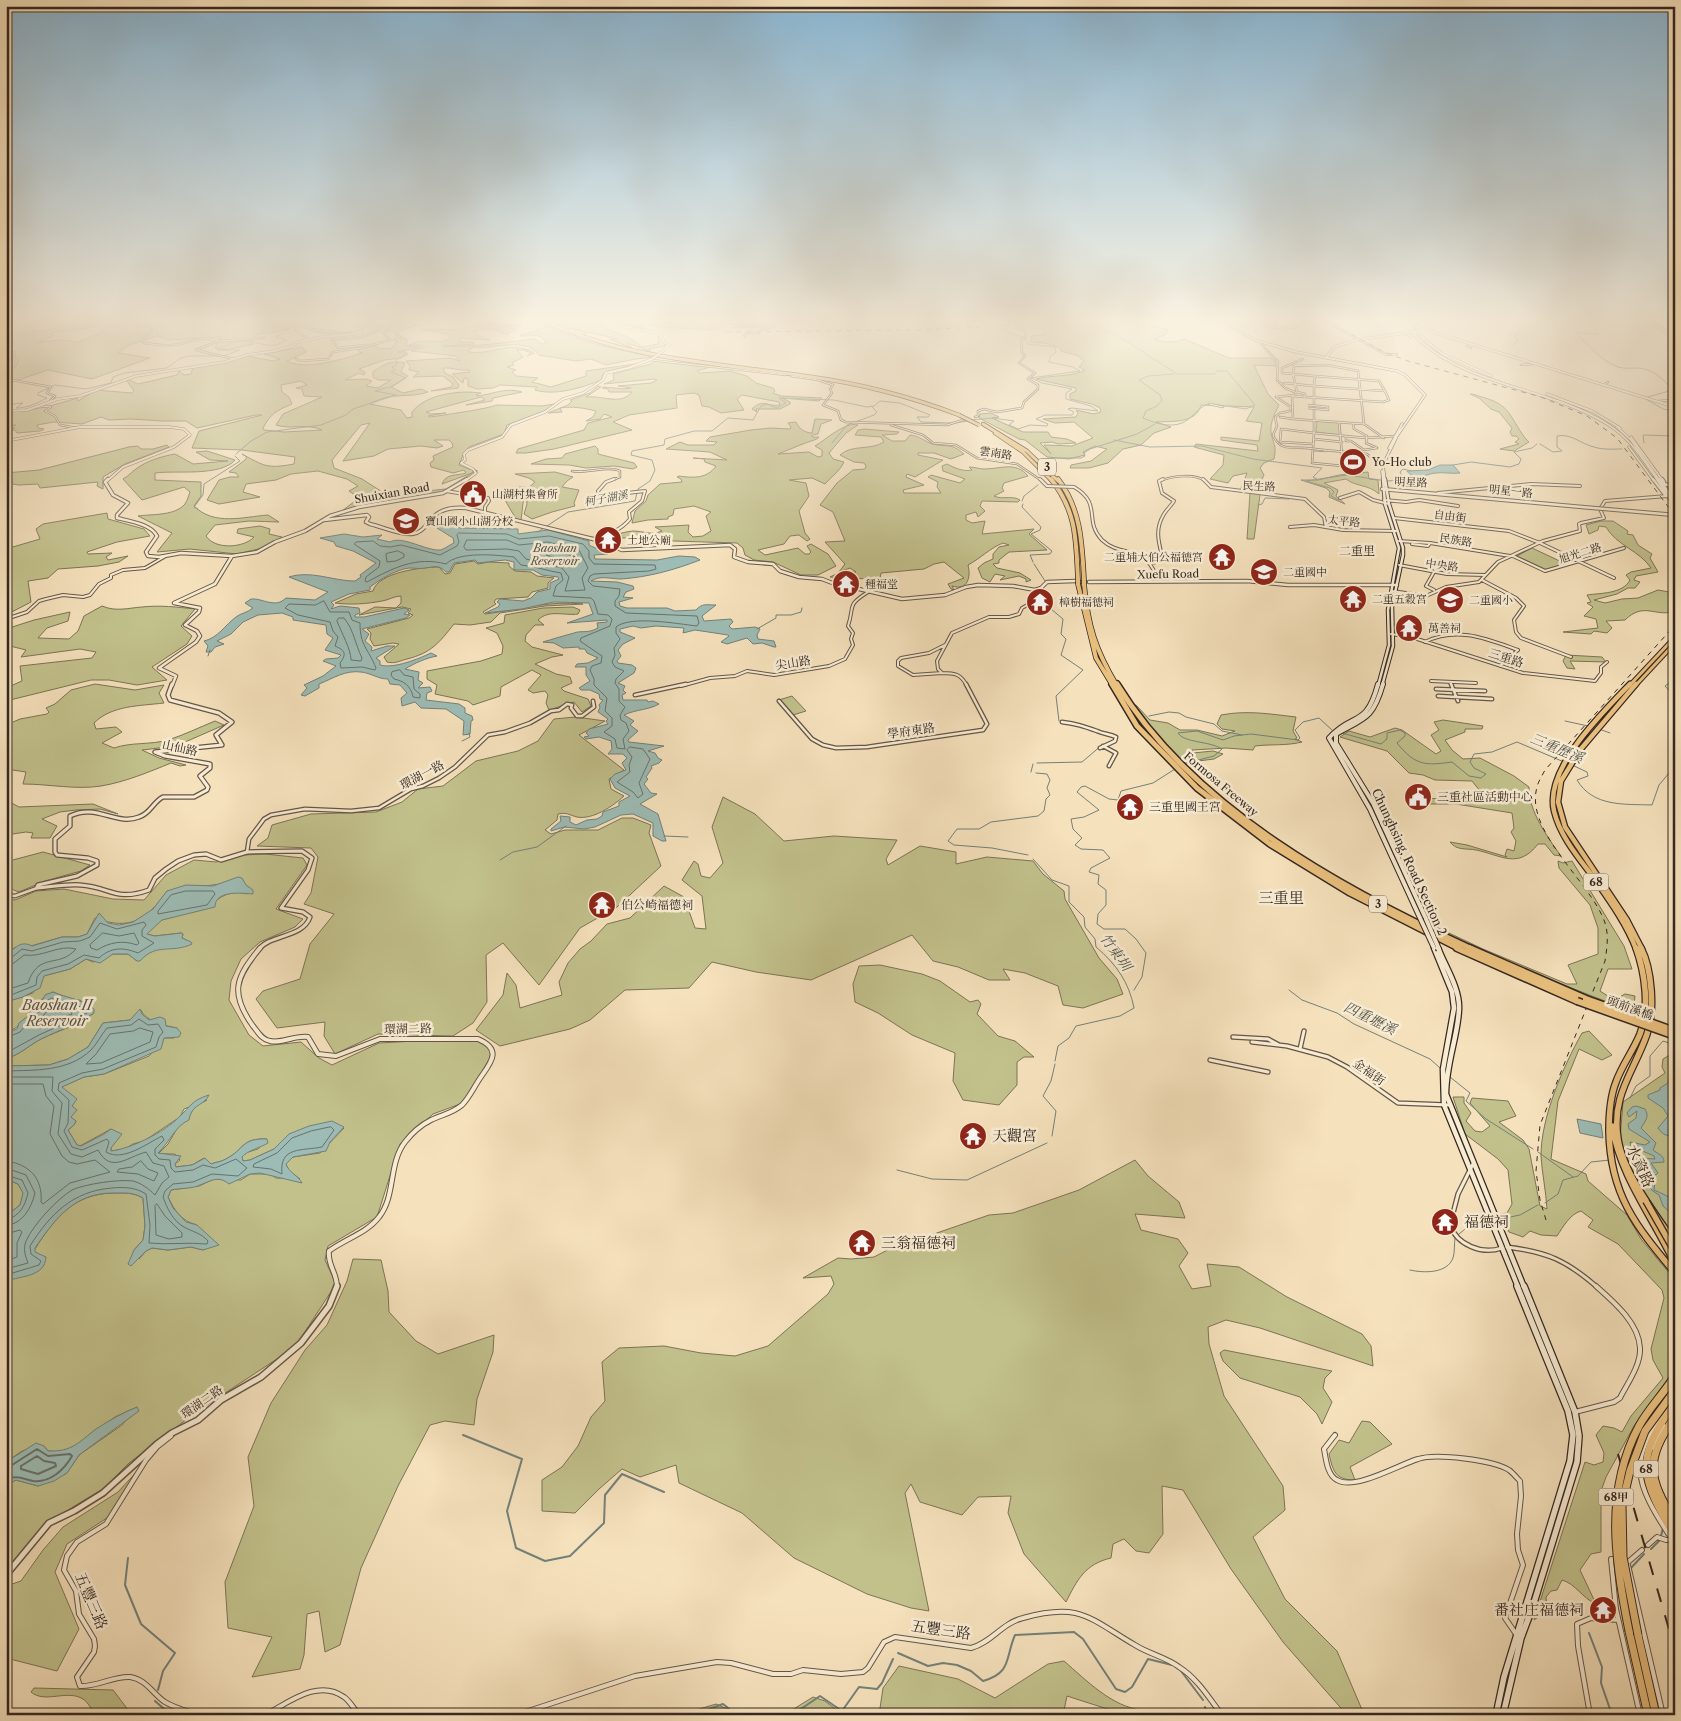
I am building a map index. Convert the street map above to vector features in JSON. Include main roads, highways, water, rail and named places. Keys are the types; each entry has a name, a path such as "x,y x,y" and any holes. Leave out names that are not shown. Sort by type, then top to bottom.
{"highway":[{"name":"Formosa Freeway","path":"917,400 961,415"},
{"name":"Formosa Freeway","path":"920,400 981,424 1028,450 1044,464 1066,491 1079,520 1086,611 1097,646 1108,670 1150,732 1181,764 1188,775 1207,796 1269,844 1343,890 1455,948 1577,1001"},
{"name":"Formosa Freeway","path":"981,424 1034,461 1058,488 1070,508 1076,533 1077,582 1081,614 1087,636 1105,679 1137,725 1175,766 1277,842 1381,906 1490,959 1586,999"},
{"name":"68","path":"1675,637 1607,709 1556,780 1552,800 1559,826 1622,921 1640,959 1645,998 1640,1032 1616,1081 1610,1107 1608,1149 1616,1187 1634,1222 1675,1273"},
{"name":"68","path":"1675,643 1578,749 1561,781 1558,802 1565,828 1627,920 1647,960 1652,998 1648,1033 1624,1084 1618,1106 1618,1140 1632,1178 1675,1245"},
{"name":"頭前溪橋","path":"1586,999 1675,1030"},
{"name":"頭前溪橋","path":"1577,1001 1675,1036"},
{"path":"1610,1107 1613,1142 1625,1177 1675,1252"},
{"path":"1632,1178 1675,1264"},
{"name":"68甲","path":"1648,1715 1619,1585 1614,1537 1615,1501 1623,1465 1639,1426 1675,1376"},
{"name":"68甲","path":"1656,1715 1623,1556 1622,1505 1630,1471 1645,1431 1675,1390"},
{"name":"68","path":"1672,1538 1650,1492 1645,1464 1646,1448 1653,1433 1675,1404"},
{"name":"68","path":"1675,1416 1654,1452 1653,1467 1658,1490 1675,1522"}],"main road":[{"path":"1422,400 1395,436 1382,465 1382,489 1403,555 1393,592 1389,645 1373,704 1362,717 1337,729 1330,736 1331,743 1370,809 1458,998 1459,1009 1446,1079 1447,1105 1568,1411 1573,1435 1570,1462 1519,1636 1504,1677 1496,1715"},
{"path":"1382,465 1387,490 1386,502"},
{"name":"Chunghsing, Road Section 2","path":"1391,634 1393,646 1385,682 1375,710 1367,718 1336,734 1336,743 1373,803 1426,919 1436,949"},
{"path":"1340,758 1345,758"},
{"path":"1503,1715 1519,1636 1533,1606 1577,1462 1579,1436 1574,1412 1504,1248"}],"water":[{"path":"1440,465 1453,465 1460,473 1439,473 1417,477 1407,471 1428,470"},
{"name":"Baoshan Reservoir","path":"443,523 460,528 518,529 518,534 548,530 589,541 589,545 608,554 594,555 595,559 657,560 679,556 695,557 700,560 642,577 621,579 598,578 591,581 617,582 633,586 634,589 626,592 623,597 633,598 619,602 620,606 627,608 667,608 675,611 696,610 703,605 716,605 702,616 704,621 731,619 733,622 729,626 732,629 755,627 760,629 757,635 758,639 774,641 776,647 762,643 753,644 747,638 727,644 721,642 728,635 695,630 683,633 684,628 656,626 641,628 633,626 620,629 620,632 635,638 623,644 618,650 621,656 617,661 618,663 632,665 636,668 634,673 618,683 625,686 623,690 626,693 622,695 623,700 647,700 648,702 653,701 659,704 624,715 634,721 630,725 638,731 628,740 629,742 664,746 648,751 655,753 662,760 651,766 652,768 646,777 648,779 644,784 651,793 657,794 640,804 658,814 666,841 653,836 653,823 633,814 621,815 595,827 584,829 564,827 551,831 561,821 560,816 570,817 570,822 576,825 587,820 597,819 602,816 603,812 619,806 619,802 630,796 615,788 610,779 615,774 626,770 622,763 627,758 623,754 608,754 612,749 611,741 599,737 586,739 584,737 589,736 586,733 589,729 608,724 606,721 608,719 598,712 599,705 603,700 600,699 599,694 579,688 590,681 586,675 586,667 575,667 577,664 588,663 598,658 587,653 585,649 579,649 579,647 563,648 554,643 543,642 577,632 594,630 598,628 597,623 607,622 607,620 567,623 593,614 589,603 554,602 522,609 485,613 498,607 500,604 497,602 500,599 523,601 531,598 537,592 550,589 550,583 559,579 558,577 542,575 533,570 514,570 514,562 505,560 478,563 475,560 454,563 449,572 436,567 404,569 383,578 370,587 370,590 349,594 331,602 334,605 331,609 340,606 359,608 360,613 355,615 355,617 364,617 404,608 409,610 404,614 410,615 406,618 362,629 369,634 365,641 372,647 371,651 387,646 395,646 376,658 380,661 380,665 399,665 431,653 437,656 405,669 419,672 418,680 423,683 418,688 430,687 432,691 427,693 426,700 459,704 465,708 465,713 472,716 473,720 471,721 470,734 463,735 464,721 446,709 421,708 415,702 402,706 401,698 407,693 400,685 390,684 388,679 365,673 350,672 340,675 319,684 319,688 305,696 301,695 307,688 304,685 323,676 336,666 323,661 338,658 341,655 325,650 333,638 327,634 326,625 293,620 293,617 282,613 258,615 243,622 231,634 217,641 224,644 215,647 211,652 206,652 208,646 204,641 217,634 232,620 253,608 245,603 251,599 273,603 278,603 286,598 315,600 328,592 289,577 314,575 355,581 376,563 353,551 336,546 334,542 320,538 344,534 363,537 382,535 377,539 390,542 401,540 440,550 454,543 453,538 437,528"},
{"name":"Baoshan II Reservoir","path":"238,877 242,878 246,885 253,890 253,894 236,893 224,895 216,902 215,907 162,920 147,934 155,936 181,933 183,934 182,938 192,944 184,947 158,950 146,955 140,961 137,961 128,954 113,954 100,963 86,959 70,969 44,976 40,988 23,997 6,1002 6,955 21,944 32,946 62,937 78,937 87,934 99,913 108,923 119,925 133,922 153,909 167,891 186,885 213,886"},
{"name":"Baoshan II Reservoir","path":"53,992 84,1003 94,1009 94,1013 6,1058 6,1033 17,1029 19,1023 28,1016 30,1011 40,1005 45,995"},
{"name":"Baoshan II Reservoir","path":"140,1009 142,1014 149,1020 160,1017 165,1019 166,1026 177,1028 181,1033 179,1037 164,1038 161,1049 104,1074 84,1077 62,1087 77,1099 72,1106 77,1110 71,1117 76,1121 68,1130 77,1145 81,1146 111,1129 122,1134 111,1148 111,1151 128,1147 147,1139 173,1123 195,1101 209,1095 204,1102 195,1108 189,1120 176,1130 158,1153 181,1156 175,1164 176,1167 192,1165 205,1158 211,1164 224,1160 252,1140 267,1139 268,1143 242,1157 243,1161 250,1160 274,1149 289,1134 309,1126 332,1121 344,1127 330,1142 326,1151 293,1157 286,1164 289,1170 302,1183 260,1173 250,1174 229,1184 218,1179 193,1187 171,1190 168,1197 173,1208 186,1222 197,1225 219,1245 203,1250 191,1247 168,1250 152,1248 146,1251 131,1266 128,1264 134,1250 143,1240 145,1226 143,1198 129,1193 99,1194 77,1202 67,1209 51,1227 35,1248 35,1252 46,1257 45,1264 37,1272 6,1281 6,1216 20,1205 23,1193 18,1184 6,1179 6,1066 49,1065 68,1059 88,1047 103,1023 130,1020"},
{"path":"1670,1076 1675,1078 1675,1086 1671,1090 1675,1091 1675,1123 1669,1127 1675,1133 1675,1136 1665,1135 1658,1128 1668,1116 1663,1108 1648,1098 1648,1095 1660,1090 1660,1088 1668,1083"},
{"path":"1636,1106 1645,1109 1647,1117 1641,1128 1656,1143 1653,1150 1662,1156 1664,1160 1664,1162 1651,1163 1658,1173 1653,1177 1655,1182 1654,1190 1664,1194 1673,1202 1675,1217 1663,1206 1659,1195 1647,1184 1643,1174 1647,1172 1638,1160 1640,1158 1655,1159 1654,1156 1631,1146 1630,1142 1645,1145 1650,1142 1629,1129 1628,1124 1636,1118 1637,1111 1629,1117 1627,1113 1632,1107"},
{"path":"1577,1119 1601,1124 1603,1138 1580,1133"},
{"path":"137,1407 139,1411 79,1455 67,1473 54,1481 38,1486 16,1480 6,1485 6,1462 36,1443 44,1446 48,1451 69,1448 96,1429"}],"waterway":[{"path":"6,408 13,404 23,403 16,408 20,408 43,400"},
{"path":"236,454 251,441 267,432 321,425 346,415 353,409 380,400"},
{"name":"柯子湖溪","path":"538,532 568,512 635,501 638,489 650,481 655,470 652,460 631,455 632,451 664,445 665,439 694,431 712,431 728,418 753,420 761,406 767,404 777,408 786,403 782,400"},
{"name":"柯子湖溪","path":"835,400 871,406"},
{"name":"柯子湖溪","path":"972,420 993,418 1014,421 1009,425 1018,429 1030,425 1047,426 1048,424 1036,419 1045,415 1072,415 1074,412 1068,409 1072,408 1098,411 1091,406 1071,400"},
{"path":"1162,400 1157,406 1146,411 1143,418 1162,424 1182,423 1208,404"},
{"path":"1213,404 1246,409 1255,405 1251,400"},
{"path":"1648,400 1663,409 1675,411"},
{"name":"柯子湖溪","path":"871,406 880,401 900,403 930,415 928,417 917,417 921,422 951,423"},
{"path":"832,443 847,425 874,415 877,412 871,406"},
{"name":"柯子湖溪","path":"955,423 968,421"},
{"name":"竹東圳","path":"1117,441 1137,434 1155,424"},
{"path":"1561,450 1557,447 1557,436 1562,435 1597,448 1622,449"},
{"path":"1644,443 1643,435 1675,436"},
{"name":"竹東圳","path":"1053,458 1081,458 1090,449 1117,441"},
{"path":"1117,441 1150,447 1202,446 1253,459 1322,468 1313,477 1317,479"},
{"path":"1453,465 1471,462 1510,467 1519,464 1521,459 1514,452 1532,448 1537,444"},
{"path":"1540,444 1553,452 1562,451"},
{"path":"198,509 194,507 203,495 204,484 240,461 235,456"},
{"path":"1387,481 1404,480 1400,472 1403,469 1411,471"},
{"path":"1337,500 1339,500 1331,496 1334,492 1330,488 1306,481 1347,475 1380,480"},
{"name":"竹東圳","path":"1022,501 1024,496 1038,485"},
{"path":"1258,505 1262,504 1265,498 1289,499"},
{"name":"竹東圳","path":"1023,504 1022,507 1041,527 1040,530 1031,534 1052,551 1050,554 1030,555 1033,562"},
{"name":"竹東圳","path":"1034,564 1045,581"},
{"name":"竹東圳","path":"1037,594 1046,585"},
{"name":"竹東圳","path":"1045,604 1063,619 1061,634 1066,639 1061,655 1083,670 1056,696 1059,721"},
{"path":"757,629 776,618 776,615 791,615 801,612 802,608"},
{"path":"208,656 210,650"},
{"name":"三重歷溪","path":"1675,679 1665,686 1675,697"},
{"path":"1149,716 1169,712 1179,713 1186,717 1214,724 1222,731 1242,735"},
{"name":"三重歷溪","path":"1183,764 1214,756 1222,749 1217,746 1186,739 1178,733 1197,731 1223,740 1234,736 1251,734 1298,740 1300,738 1295,730 1303,722 1319,718 1332,730"},
{"path":"1565,721 1588,726"},
{"name":"竹東圳","path":"1063,723 1072,725"},
{"name":"竹東圳","path":"1090,729 1100,734"},
{"path":"1599,729 1610,733"},
{"name":"三重歷溪","path":"1342,733 1381,744 1387,739 1387,733 1400,730 1405,733 1405,736 1397,743 1415,760 1427,764 1452,762 1469,776 1481,778 1486,774 1474,768 1470,762 1474,754 1492,752 1517,742 1564,762"},
{"path":"462,741 470,737 469,733"},
{"name":"竹東圳","path":"1037,763 1082,762 1102,745"},
{"name":"竹東圳","path":"1031,772 1033,764"},
{"name":"三重歷溪","path":"1572,765 1587,772 1588,776 1577,780 1584,789 1600,800 1620,804 1652,805 1659,785 1669,773"},
{"name":"三重歷溪","path":"1669,773 1675,766"},
{"name":"三重歷溪","path":"1134,990 1142,977 1146,953 1136,939 1125,929 1104,929 1097,924 1098,914 1106,905 1106,890 1098,884 1099,875 1089,872 1091,868 1110,858 1103,850 1081,849 1075,845 1082,838 1073,829 1071,819 1084,817 1099,810 1077,792 1081,787 1085,786 1109,799 1118,800 1121,791 1153,783 1175,769"},
{"name":"竹東圳","path":"1028,855 992,848 954,845 948,841 957,829 979,829 991,822 1038,816 1044,811 1046,799 1050,795 1047,788 1050,780 1047,774 1036,773"},
{"path":"1669,773 1675,779"},
{"name":"柯子湖溪","path":"500,860 513,852 537,847 566,826"},
{"path":"664,836 688,837"},
{"name":"竹東圳","path":"1033,859 1052,880 1069,886 1069,902 1084,917 1085,927 1095,939 1096,947 1121,974 1129,990 1134,1008 1120,1016 1076,1026 1069,1038 1058,1046 1055,1061"},
{"name":"四重壢溪","path":"1289,990 1302,1000 1337,1013 1354,1024 1430,1059 1440,1068"},
{"name":"四重壢溪","path":"1630,1098 1636,1086 1650,1076 1650,1056 1663,1041 1675,1045"},
{"name":"竹東圳","path":"1052,1136 1056,1111 1043,1096 1051,1081 1055,1064"},
{"name":"四重壢溪","path":"1450,1077 1470,1093 1466,1101 1486,1119 1533,1149"},
{"name":"竹東圳","path":"897,1170 932,1179 967,1180 1047,1143"},
{"name":"四重壢溪","path":"1538,1152 1573,1177"},
{"name":"四重壢溪","path":"1545,1203 1558,1194 1563,1180 1578,1176 1591,1162 1610,1160"},
{"path":"1500,1219 1520,1215 1538,1205"},
{"path":"1459,1234 1475,1221 1487,1220"},
{"path":"1410,1270 1428,1272 1446,1267 1453,1258 1455,1238"},
{"name":"竹東圳","path":"463,1435 522,1459 507,1511 516,1548 545,1561 570,1556 604,1523 605,1495 622,1474 664,1492"},
{"path":"1675,1472 1671,1486 1675,1495"},
{"path":"1651,1549 1660,1540 1663,1528"},
{"path":"1631,1568 1644,1554"},
{"path":"128,1558 125,1585 141,1624 175,1653 163,1671 158,1690"},
{"path":"898,1653 928,1666 943,1663 957,1665 971,1671 983,1681 999,1674 1003,1669 1015,1635 1074,1632 1083,1639 1116,1689 1125,1692 1132,1687 1148,1659 1172,1665"},
{"path":"1589,1633 1602,1667 1601,1683 1612,1715"},
{"path":"792,1715 820,1696 842,1711 859,1687 877,1689 882,1683 893,1659"},
{"path":"1181,1671 1203,1700"},
{"path":"155,1701 171,1715"},
{"path":"702,1715 709,1709 723,1704 737,1715"},
{"path":"1205,1707 1208,1715"}],"railway":[{"path":"1549,400 1587,416 1617,438 1675,516"},
{"path":"1546,1220 1540,1200 1536,1171 1540,1125 1605,961 1607,937 1605,923 1598,908 1561,857 1540,822 1536,804 1537,787 1545,770 1675,625"},
{"path":"1618,1454 1675,1650"}],"place":[{"name":"Yo-Ho club","path":"1353,462"},
{"name":"山湖村集會所","path":"473,494"},
{"name":"寶山國小山湖分校","path":"406,521"},
{"name":"土地公廟","path":"608,540"},
{"name":"二重埔大伯公福德宮","path":"1222,557"},
{"name":"二重國中","path":"1264,572"},
{"name":"種福堂","path":"846,584"},
{"name":"二重五穀宮","path":"1353,599"},
{"name":"二重國小","path":"1450,600"},
{"name":"樟樹福德祠","path":"1040,602"},
{"name":"萬善祠","path":"1409,628"},
{"name":"三重社區活動中心","path":"1418,797"},
{"name":"三重里國王宮","path":"1130,807"},
{"name":"伯公崎福德祠","path":"602,905"},
{"name":"天觀宮","path":"973,1136"},
{"name":"福德祠","path":"1445,1222"},
{"name":"三翁福德祠","path":"862,1243"},
{"name":"番社庄福德祠","path":"1603,1610"}],"district":[{"name":"二重里","path":"1357,551"},
{"name":"三重里","path":"1281,898"}]}
